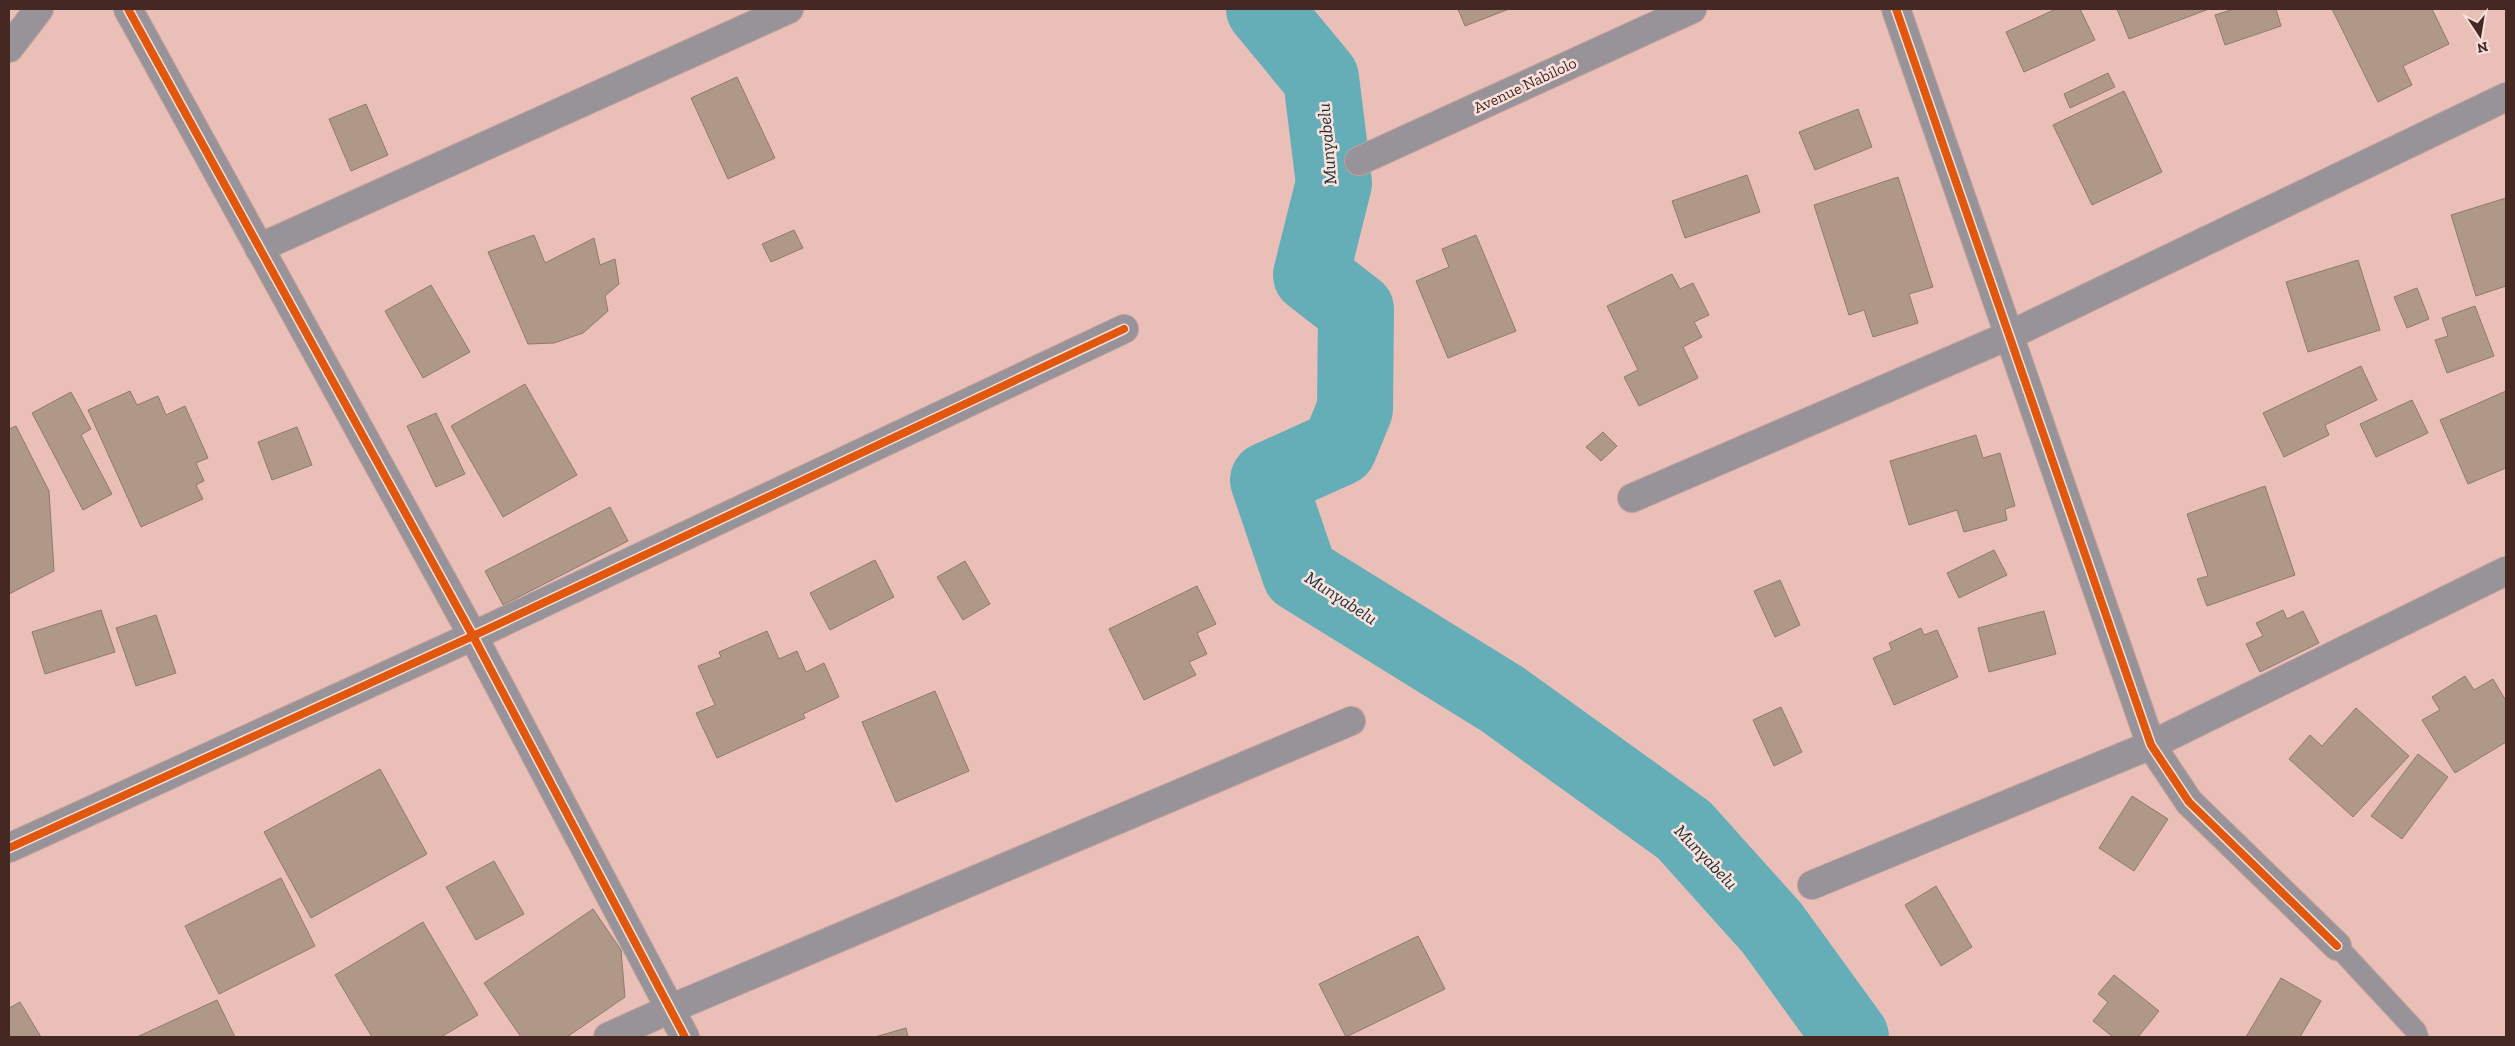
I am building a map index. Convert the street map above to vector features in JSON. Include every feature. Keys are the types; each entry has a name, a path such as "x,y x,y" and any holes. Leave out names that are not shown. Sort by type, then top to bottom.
{"street":[{"path":"9,48 39,9"},
{"path":"128,9 473,636 685,1037"},
{"path":"260,248 789,9"},
{"name":"Avenue Nabilolo","path":"1359,161 1692,9"},
{"path":"1896,9 2151,745 2189,802 2337,946"},
{"path":"1632,498 2010,335 2506,97"},
{"path":"9,848 473,636 1124,329"},
{"path":"1812,884 2151,745 2506,571"},
{"path":"608,1037 670,1009 1351,721"}],"lane":[{"path":"2337,946 2416,1031 2418,1037"}],"building":[{"path":"1458,9 1509,9 1465,26"},
{"path":"2056,9 2080,9 2095,40 2024,72 2006,32"},
{"path":"2117,9 2209,9 2129,39"},
{"path":"2234,9 2276,9 2281,26 2225,45 2215,15"},
{"path":"2332,9 2432,9 2449,44 2403,66 2412,85 2378,102"},
{"path":"2108,73 2115,87 2070,108 2064,94"},
{"path":"737,77 775,158 728,179 691,98"},
{"path":"2124,91 2162,172 2092,205 2053,125"},
{"path":"366,104 388,155 351,171 329,119"},
{"path":"1858,109 1872,147 1815,170 1799,132"},
{"path":"1747,175 1760,212 1685,238 1672,201"},
{"path":"1898,177 1933,287 1909,294 1918,323 1873,337 1864,310 1849,315 1814,205"},
{"path":"2506,198 2506,286 2476,296 2451,215"},
{"path":"794,230 803,248 771,262 762,244"},
{"path":"534,235 545,263 594,238 600,265 615,259 619,284 605,296 608,311 583,333 554,343 528,344 488,252"},
{"path":"1476,235 1516,331 1448,358 1416,281 1449,267 1442,249"},
{"path":"2358,260 2380,330 2308,352 2286,282"},
{"path":"1672,274 1680,289 1693,283 1709,315 1694,322 1702,337 1683,347 1698,378 1639,406 1624,377 1638,370 1607,306"},
{"path":"431,285 470,352 423,378 385,311"},
{"path":"2417,288 2429,319 2407,328 2394,297"},
{"path":"2475,306 2494,356 2447,373 2435,340 2448,336 2442,318"},
{"path":"2361,366 2377,400 2325,425 2329,435 2284,457 2263,413"},
{"path":"525,384 577,475 503,517 451,426"},
{"path":"130,391 137,405 158,396 166,415 185,406 208,458 196,463 204,481 196,485 203,499 141,527 88,410"},
{"path":"2506,391 2506,468 2468,484 2440,420"},
{"path":"71,392 91,429 81,435 112,494 83,510 32,413"},
{"path":"2412,400 2428,433 2376,457 2360,424"},
{"path":"436,413 465,474 436,487 407,426"},
{"path":"16,426 49,491 54,571 9,594 9,429"},
{"path":"297,427 312,465 272,480 258,442"},
{"path":"1603,432 1617,446 1601,461 1586,447"},
{"path":"1976,435 1983,458 2000,453 2015,506 2005,509 2007,520 1964,532 1957,510 1909,525 1890,461"},
{"path":"2265,486 2295,575 2207,606 2197,579 2208,576 2187,514"},
{"path":"610,507 628,541 503,605 485,571"},
{"path":"1994,550 2007,575 1959,598 1947,573"},
{"path":"875,560 894,597 830,630 810,593"},
{"path":"965,561 990,604 963,620 937,577"},
{"path":"1780,580 1800,625 1775,637 1754,591"},
{"path":"1197,586 1216,624 1197,633 1207,654 1189,662 1196,675 1144,700 1109,629"},
{"path":"101,610 115,652 45,674 32,632"},
{"path":"2283,610 2287,619 2303,611 2319,643 2260,672 2246,644 2263,636 2256,623"},
{"path":"2044,611 2056,654 1989,672 1978,628"},
{"path":"156,615 176,673 136,686 116,628"},
{"path":"1921,628 1924,635 1937,630 1958,677 1894,705 1873,658 1892,650 1889,643"},
{"path":"767,631 779,659 797,651 806,672 824,663 839,697 803,714 805,718 717,758 696,713 715,705 698,666 721,657 719,652"},
{"path":"2465,676 2474,690 2493,679 2506,701 2506,742 2455,773 2422,720 2440,710 2432,697"},
{"path":"935,691 969,771 896,802 862,722"},
{"path":"1781,707 1802,752 1774,766 1753,720"},
{"path":"2356,708 2409,756 2353,817 2289,759 2310,735 2322,746"},
{"path":"2418,754 2448,777 2402,839 2371,816"},
{"path":"380,769 427,854 311,918 264,832"},
{"path":"2132,796 2168,819 2134,871 2099,848"},
{"path":"494,861 524,914 476,940 446,887"},
{"path":"281,878 315,946 219,994 185,926"},
{"path":"1936,886 1972,947 1941,966 1905,905"},
{"path":"593,909 621,950 625,997 567,1037 521,1037 484,983"},
{"path":"423,922 478,1015 441,1037 372,1037 335,975"},
{"path":"1418,936 1445,989 1346,1037 1319,984"},
{"path":"2114,975 2159,1011 2138,1037 2113,1037 2093,1021 2108,1002 2098,994"},
{"path":"2281,978 2321,1001 2300,1037 2246,1037"},
{"path":"217,1000 235,1037 137,1037"},
{"path":"20,1002 41,1037 9,1037 9,1008"},
{"path":"906,1028 908,1037 875,1037"}],"waterway":[{"name":"Munyabelu","path":"1264,9 1321,78 1334,183 1311,275 1356,310 1355,409 1339,448 1268,480 1300,574 1502,699 1684,830 1772,928 1851,1037"}],"cycle path":[{"path":"128,9 473,636 685,1037"},
{"path":"1896,9 2151,745 2189,802 2337,946"},
{"path":"9,848 473,636 1124,329"}]}
